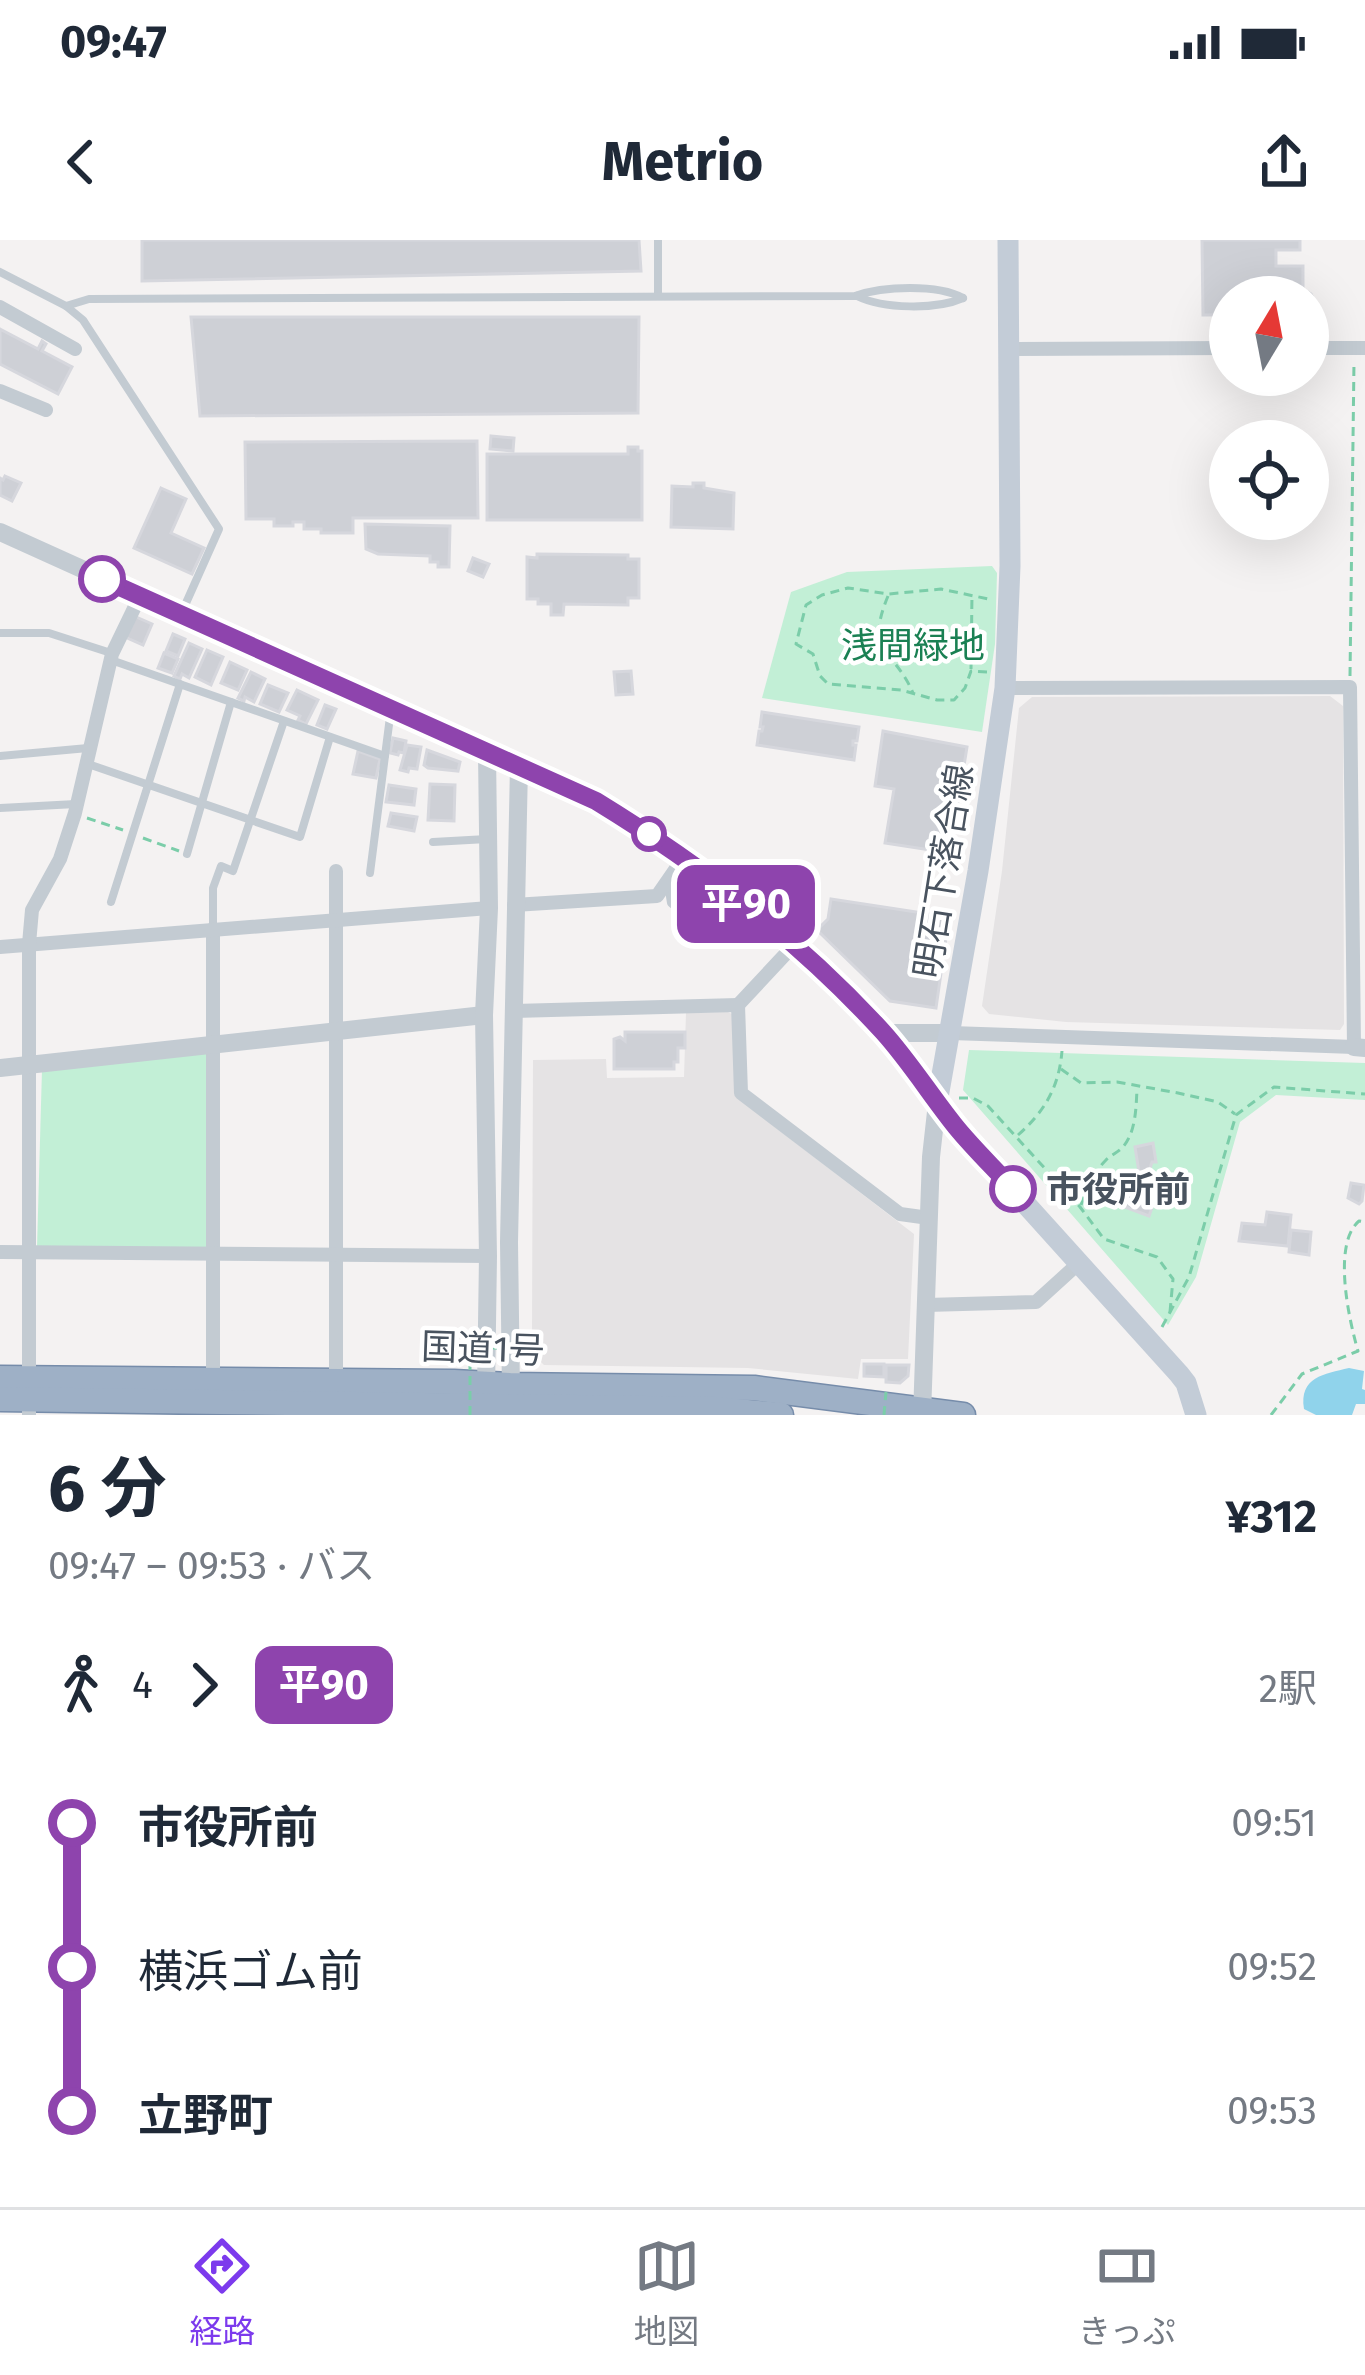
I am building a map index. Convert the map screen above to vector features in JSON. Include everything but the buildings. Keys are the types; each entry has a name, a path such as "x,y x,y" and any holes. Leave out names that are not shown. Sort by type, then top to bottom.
{"highway":[{"name":"国道1号","path":"0,1378 29,1398"},
{"name":"国道1号","path":"494,1404 754,1388 963,1415"},
{"name":"国道1号","path":"0,1399 336,1400 782,1415"}],"main road":[{"name":"明石下落合線","path":"948,1100 951,1033 1000,681 1010,566 1008,240"},
{"path":"948,1100 957,1129 1186,1383 1196,1415"}],"street":[{"path":"0,307 75,349"},
{"path":"1009,349 1209,348"},
{"path":"1329,349 1360,351"},
{"path":"0,391 46,410"},
{"path":"0,532 596,801 727,888 794,945 948,1100 929,1218 922,1412"},
{"path":"29,1398 32,910 60,860 111,657 140,596"},
{"path":"883,1033 1360,1047 1358,799 1350,687 1000,681"},
{"path":"487,753 489,908 484,1015 494,1404"},
{"path":"494,1404 509,1242 519,766"},
{"path":"514,905 657,896 684,857"},
{"path":"336,871 336,1400"},
{"path":"0,947 489,908"},
{"path":"213,929 213,1399"},
{"path":"794,945 738,1005 741,1093 900,1214 929,1218"},
{"path":"514,1011 738,1005"},
{"path":"0,1068 484,1015"},
{"path":"0,1252 488,1256"},
{"path":"926,1305 1036,1302 1080,1262"}],"lane":[{"path":"658,240 658,296"},
{"path":"0,272 83,320 219,529 181,615"},
{"path":"66,307 89,299 855,296 872,290 948,290 963,298 947,305 873,304 855,296"},
{"path":"0,633 49,633 385,756"},
{"path":"111,902 180,684"},
{"path":"187,854 231,703"},
{"path":"370,873 391,710"},
{"path":"213,929 213,888 221,866 233,871 284,721"},
{"path":"0,756 89,756 150,784 300,837 330,737"},
{"path":"0,808 76,809"},
{"path":"433,842 489,839"},
{"path":"668,882 671,903 692,921"}],"path":[{"path":"1350,687 1360,351"},
{"path":"972,594 971,670 965,688 954,700 828,684 813,654 796,644 806,605 848,588 889,594 941,589 972,594 1000,602"},
{"path":"889,594 879,618 880,644 913,693"},
{"path":"971,670 1000,681"},
{"path":"76,809 187,854"},
{"path":"1017,1136 1040,1115 1054,1090 1064,1036"},
{"path":"1061,1069 1081,1082 1117,1082 1218,1102 1236,1114"},
{"path":"1080,1207 1094,1175 1108,1157 1123,1148 1130,1134 1138,1086"},
{"path":"1162,1328 1189,1277 1236,1114 1274,1087 1365,1094"},
{"path":"948,1100 974,1098 988,1106 1104,1239 1157,1257 1173,1279 1169,1314"},
{"path":"1358,1351 1344,1291 1347,1238 1351,1228 1365,1222"},
{"path":"494,1404 470,1348 530,1348"},
{"path":"1271,1415 1302,1374 1365,1352"},
{"path":"884,1415 886,1392"}],"shaded area":[{"path":"1330,696 1343,706 1344,1024 1340,1030 1066,1022 989,1014 982,1006 1019,708 1032,697"},
{"path":"686,1013 734,1015 736,1097 914,1234 908,1359 861,1359 858,1379 748,1368 544,1365 535,1356 532,1330 533,1060 606,1059 607,1078 684,1077"}],"green space":[{"name":"浅間緑地","path":"992,566 997,573 995,644 982,732 762,698 791,592 847,572"},
{"path":"209,1050 206,1249 37,1248 42,1069"},
{"path":"969,1050 1365,1063 1365,1100 1276,1095 1240,1122 1196,1277 1168,1325 963,1090"}],"water":[{"path":"1349,1368 1364,1371 1365,1404 1356,1404 1352,1415 1316,1415 1304,1409 1309,1384"}],"bus line":[{"name":"平90","path":"102,579 596,801 662,841 727,888 838,986 1013,1189"}],"place":[{"name":"市役所前","path":"1013,1189"}]}
